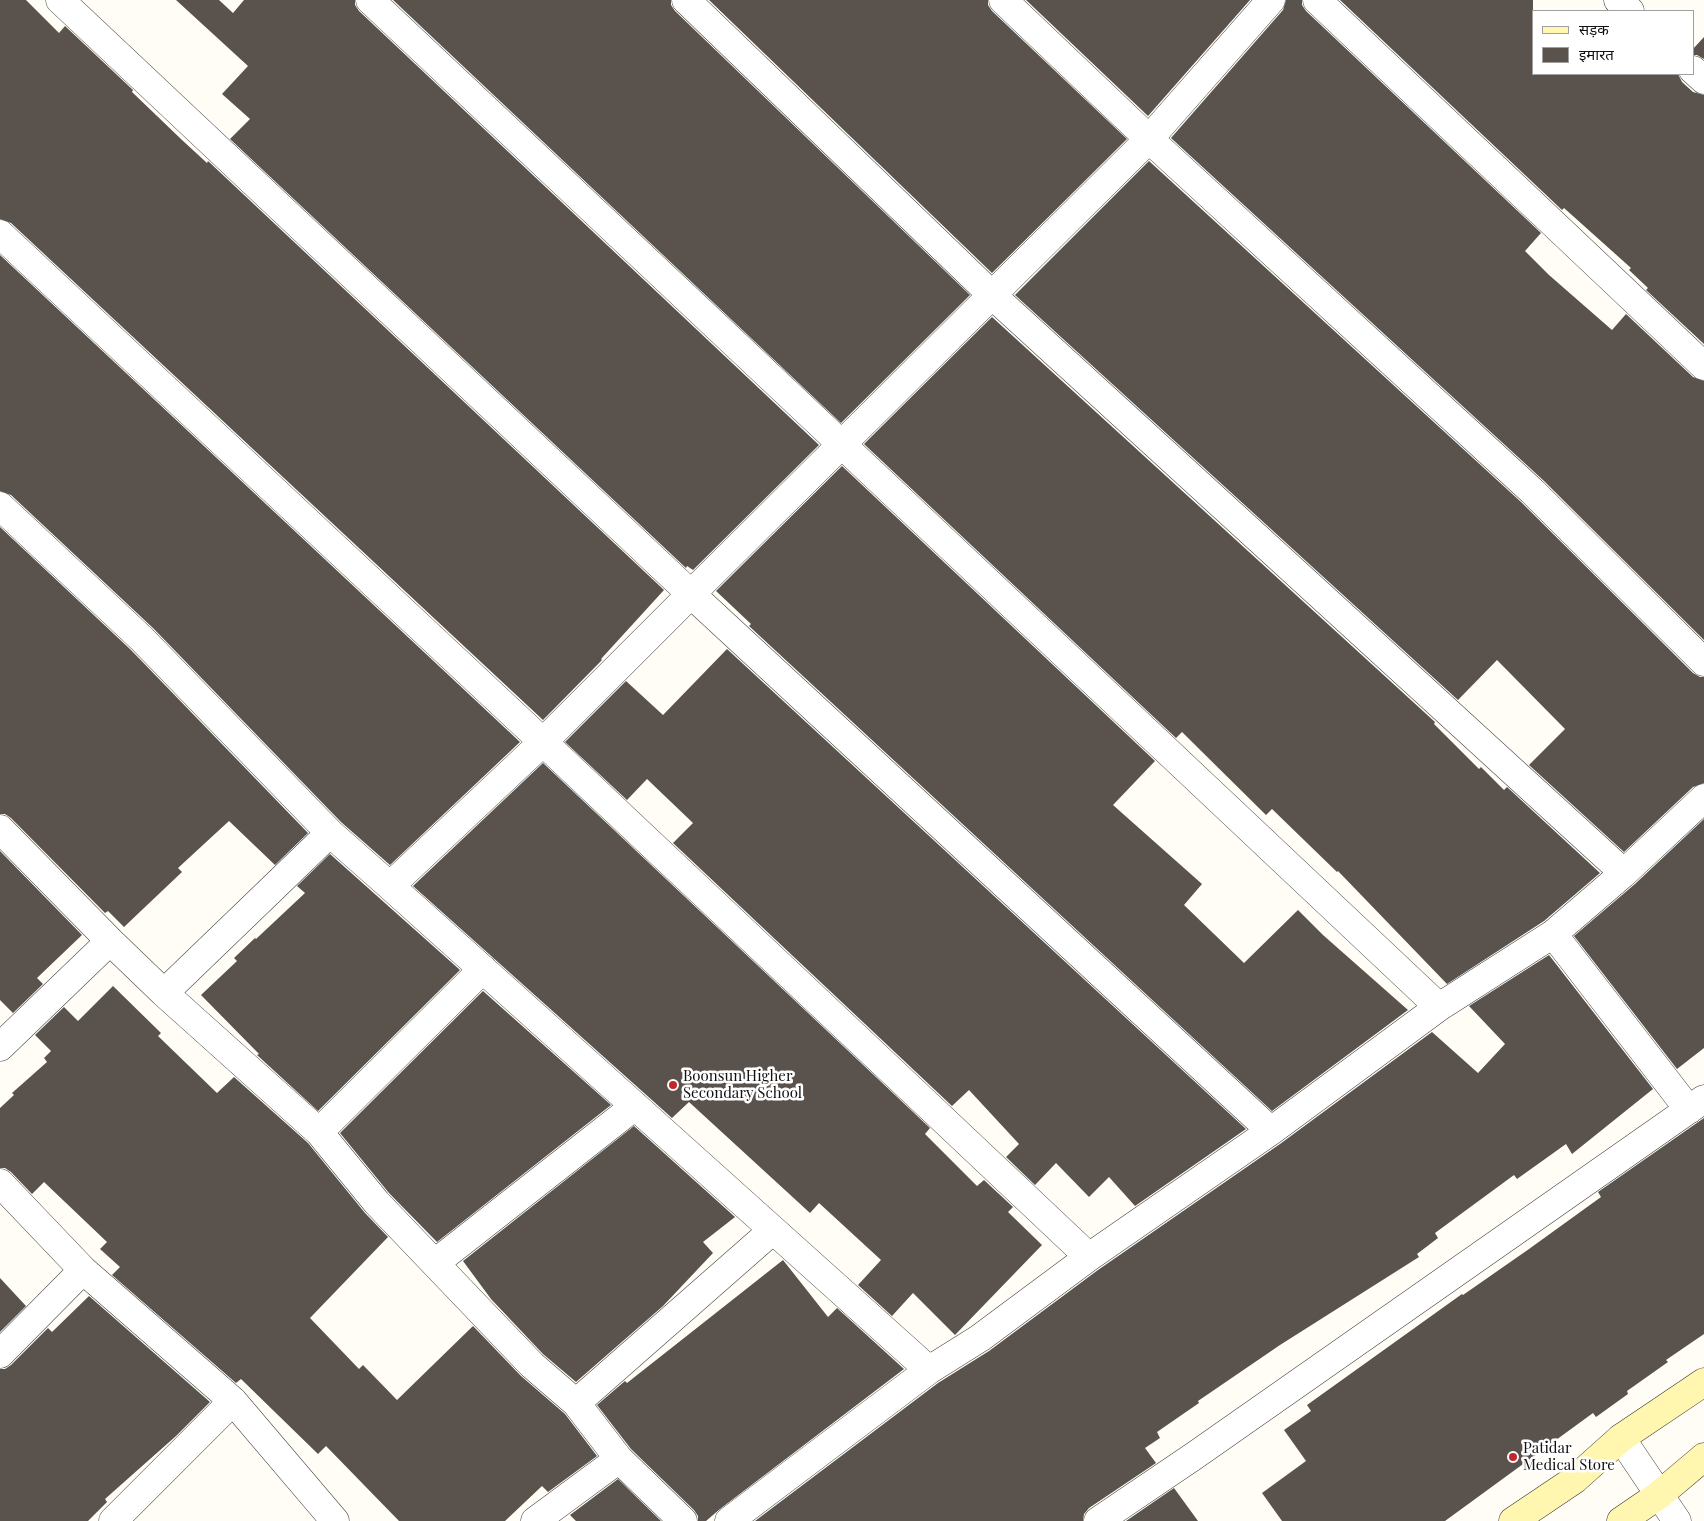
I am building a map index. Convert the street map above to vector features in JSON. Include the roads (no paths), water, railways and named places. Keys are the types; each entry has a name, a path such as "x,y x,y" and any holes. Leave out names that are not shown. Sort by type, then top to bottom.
{"street":[{"path":"60,0 691,594 1271,1131"},
{"path":"370,0 1439,1007"},
{"path":"686,0 992,295 1624,873"},
{"path":"1003,0 1149,139 1532,492 1704,662"},
{"path":"390,886 543,742 1149,139 1271,0"},
{"path":"1317,0 1704,366"},
{"path":"1618,0 1629,10"},
{"path":"1694,71 1704,80"},
{"path":"0,234 1089,1256"},
{"path":"0,506 142,640 330,833 483,968 929,1370"},
{"path":"729,1521 929,1370 980,1338 1089,1256 1271,1131 1439,1007 1553,934 1624,873 1704,798"},
{"path":"0,829 164,993 319,1132 377,1203 532,1364 576,1403 619,1459 683,1521"},
{"path":"164,993 330,833"},
{"path":"1098,1521 1696,1105 1553,934"},
{"path":"0,1047 110,941"},
{"path":"319,1132 483,968"},
{"path":"435,1263 635,1106"},
{"path":"0,1182 83,1270 232,1401 335,1521"},
{"path":"576,1403 772,1230"},
{"path":"0,1354 83,1270"},
{"path":"1513,1521 1574,1480 1621,1438 1704,1382"},
{"path":"113,1521 232,1401"},
{"path":"1621,1438 1677,1521"},
{"path":"1621,1521 1659,1495 1704,1457"},
{"path":"536,1521 619,1459"}],"place":[{"name":"Boonsun Higher Secondary School","path":"673,1085"},
{"name":"Patidar Medical Store","path":"1513,1457"}]}
